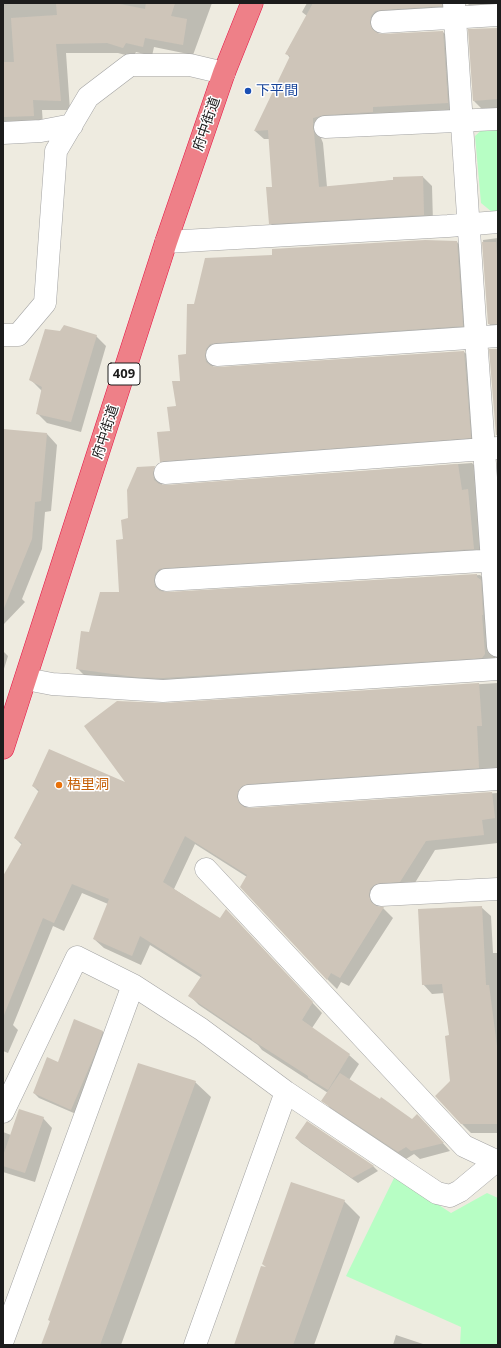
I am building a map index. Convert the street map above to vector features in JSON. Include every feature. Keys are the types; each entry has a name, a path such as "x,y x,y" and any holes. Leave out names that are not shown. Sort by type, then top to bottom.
{"highway":[{"name":"府中街道","path":"3,748 166,242 224,72 252,3"}],"street":[{"path":"455,10 476,337 491,449 498,646"},
{"path":"382,22 455,10 498,15"},
{"path":"3,335 18,335 45,303 56,151 88,97 130,65 190,65 224,72"},
{"path":"325,127 462,122 498,119"},
{"path":"3,133 41,131 72,125"},
{"path":"166,242 498,222"},
{"path":"217,355 498,336"},
{"path":"165,473 491,449"},
{"path":"166,580 495,561"},
{"path":"26,678 52,684 163,691 498,669"},
{"path":"248,796 498,780"},
{"path":"3,1112 77,957 133,985 202,1029 286,1092 438,1192 450,1196 460,1191 497,1161 464,1146 206,869"},
{"path":"381,895 498,889"},
{"path":"3,1340 133,985"},
{"path":"195,1345 286,1092"}],"green space":[{"path":"486,126 498,126 498,211 492,212 481,203 475,136"},
{"path":"395,1176 451,1213 487,1193 498,1198 498,1345 460,1345 461,1327 346,1276"}],"building":[{"path":"56,3 115,3 145,9 146,3 175,3 171,16 187,19 183,45 145,38 143,47 126,43 123,48 107,43 56,44 61,101 33,100 34,116 3,117 3,62 14,62 11,18 57,15"},
{"path":"313,3 442,3 442,6 375,11 371,16 370,23 372,29 377,33 382,34 443,31 448,103 373,107 373,112 324,115 313,118 319,187 393,180 393,177 423,176 424,215 269,224 266,187 272,187 268,130 254,131 290,56 285,54"},
{"path":"498,28 498,99 473,101 468,29"},
{"path":"425,240 457,241 463,326 216,343 210,344 206,349 206,362 211,366 218,367 464,351 471,438 160,462 157,432 170,431 167,407 176,406 172,381 180,381 178,355 186,354 187,304 194,304 205,258 272,255 272,249"},
{"path":"482,242 496,242 498,268 498,324 488,324"},
{"path":"64,325 97,335 71,422 36,414 42,387 29,380 45,329 60,331"},
{"path":"489,349 498,349 498,435 496,435"},
{"path":"3,429 47,433 41,501 35,502 32,539 4,608"},
{"path":"458,464 462,490 468,489 474,549 165,568 159,569 155,574 154,581 155,587 160,591 167,592 477,574 477,577 481,580 485,654 482,658 163,678 135,677 76,669 81,631 89,632 100,592 119,592 116,540 123,539 121,520 128,518 127,490 137,467 155,466 153,474 154,480 159,484 166,485"},
{"path":"479,683 482,726 477,726 479,768 248,784 242,786 238,791 237,797 239,803 244,807 250,808 492,792 495,818 482,820 484,835 426,841 400,882 380,883 374,885 370,889 369,895 371,902 376,906 384,907 340,978 331,973 327,980 240,887 247,875 185,836 163,882 220,918 226,909 313,1002 302,1020 350,1054 328,1090 188,996 202,975 140,936 132,956 93,939 109,899 72,884 54,923 43,918 4,1015 3,1014 3,876 22,843 14,838 39,790 32,786 49,749 125,782 84,726 117,701 164,703"},
{"path":"482,906 486,985 489,985 498,1054 498,1124 461,1124 435,1096 450,1081 445,1036 449,1035 442,984 422,985 418,909"},
{"path":"74,1019 103,1031 71,1110 33,1093 47,1057 58,1062"},
{"path":"138,1063 196,1081 100,1345 41,1345 50,1321 48,1320"},
{"path":"340,1073 380,1099 381,1097 412,1119 417,1114 444,1143 411,1151 406,1147 398,1152 321,1101"},
{"path":"19,1109 44,1117 25,1173 3,1166 3,1156"},
{"path":"307,1121 374,1166 352,1178 295,1138"},
{"path":"291,1182 345,1200 293,1345 234,1345 261,1266 266,1267 262,1264"}],"place":[{"name":"下平間","path":"248,91"},
{"name":"梧里洞","path":"59,785"}]}
